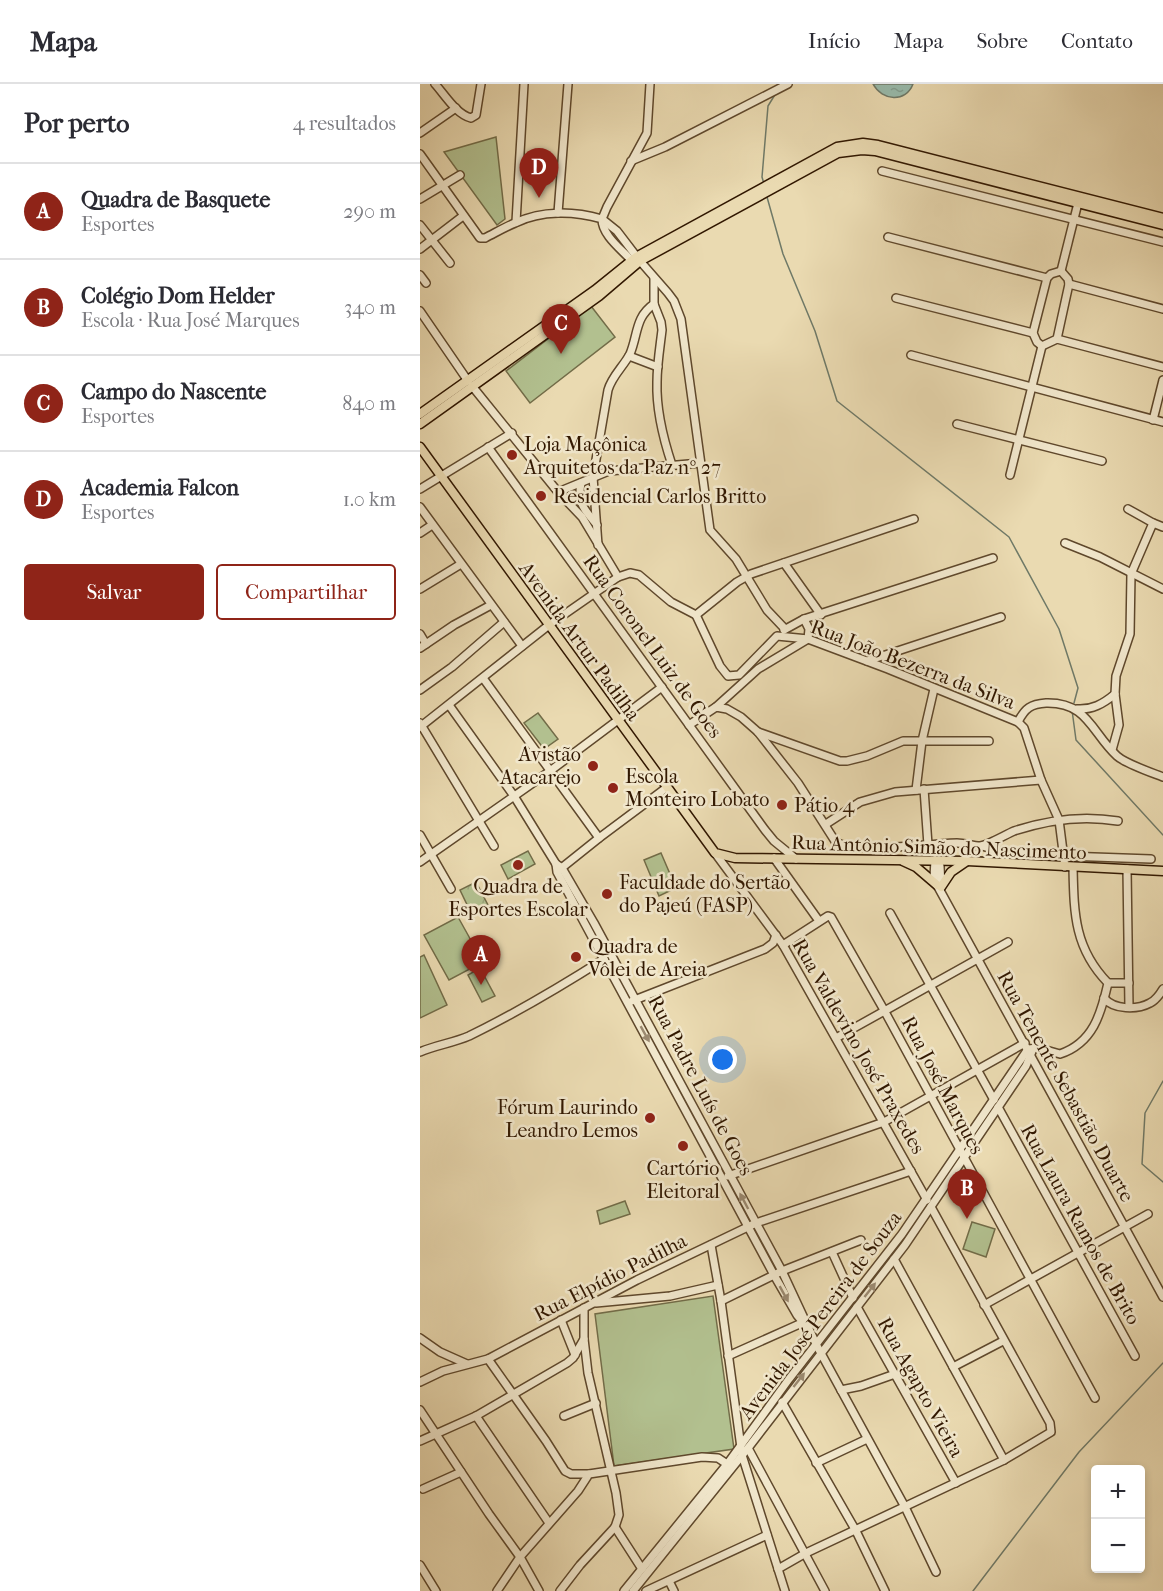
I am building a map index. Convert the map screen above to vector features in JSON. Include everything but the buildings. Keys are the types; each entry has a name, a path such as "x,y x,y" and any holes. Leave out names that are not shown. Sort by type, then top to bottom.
{"main road":[{"path":"768,187 831,149 863,143 941,160 1163,218"},
{"path":"420,414 599,296 636,259 768,187 829,157 849,150 875,151 943,167 1163,225"},
{"path":"420,424 473,381"},
{"name":"Avenida Artur Padilha","path":"420,447 715,853"},
{"name":"Rua Antônio Simão do Nascimento","path":"715,853 727,857 967,861 1163,871"},
{"path":"900,860 916,867 939,888 951,872 967,861"}],"street":[{"path":"435,84 468,118 476,115 481,84"},
{"path":"516,222 524,84"},
{"path":"558,213 568,84"},
{"path":"602,219 647,133 650,84"},
{"path":"631,161 666,147 788,84"},
{"path":"420,133 456,108"},
{"path":"420,154 463,216 478,236 483,239 516,222 558,213 581,214 602,219 617,231 636,259 674,301 681,319 710,530 736,559 767,610 785,629"},
{"path":"882,171 1163,242"},
{"path":"420,199 460,176"},
{"path":"1061,271 1078,203"},
{"path":"420,249 463,216"},
{"path":"420,225 450,263"},
{"path":"888,237 1047,278"},
{"path":"1042,346 1033,333 1047,278 1061,271"},
{"path":"1057,339 1069,284 1061,271"},
{"path":"420,275 426,283"},
{"path":"654,278 654,304 662,330 657,391 661,431 672,465"},
{"path":"1069,284 1163,309"},
{"path":"896,298 1033,333"},
{"path":"598,545 593,477 610,383 629,356 641,316 654,304"},
{"path":"420,311 558,492 582,517 618,577"},
{"path":"1042,346 1057,339 1163,367"},
{"path":"1010,475 1042,346"},
{"path":"911,355 1163,422"},
{"path":"629,356 658,366"},
{"path":"1153,420 1163,381"},
{"path":"957,424 1102,461"},
{"path":"420,489 512,433"},
{"name":"Rua Coronel Luiz de Goes","path":"488,447 765,830 774,841 796,859"},
{"path":"558,492 609,471 700,463"},
{"path":"581,483 580,502 597,525"},
{"path":"420,507 522,646"},
{"path":"1128,509 1163,527"},
{"path":"696,615 747,576 914,519"},
{"path":"1112,750 1119,725 1115,694 1118,666 1130,634 1131,574 1153,523"},
{"path":"420,533 432,525"},
{"path":"1065,543 1100,557 1163,589"},
{"path":"494,846 420,725 449,705 549,625 618,577 630,573 640,576 671,603 696,615 720,666 728,676 736,677 785,629 804,619 993,558"},
{"path":"784,563 821,615"},
{"path":"420,589 461,564"},
{"path":"420,634 423,646 454,625 491,605"},
{"path":"867,661 1001,617"},
{"path":"689,725 716,707 758,669 808,639 809,629 804,619"},
{"path":"420,690 504,622"},
{"name":"Rua João Bezerra da Silva","path":"777,636 808,639 1018,722 1024,728 1041,780"},
{"path":"887,655 888,669"},
{"path":"483,678 599,838"},
{"path":"420,862 550,771 662,687"},
{"path":"916,790 922,741 934,689"},
{"path":"1018,722 1026,708 1040,704 1059,704 1077,708 1092,708 1106,702 1115,694"},
{"name":"Rua Padre Luís de Goes","path":"449,705 514,796 635,999 782,1271 805,1323"},
{"path":"716,707 727,709 741,717 758,732 798,783 835,841 843,845 958,843 1014,853 1151,859"},
{"path":"1077,708 1121,759 1162,776"},
{"path":"758,732 840,761 854,760 879,752 899,741 989,741"},
{"path":"826,824 860,802 895,792 1041,780 1059,820 1064,856 1069,867 1078,933 1092,964 1108,983 1129,983"},
{"path":"558,868 666,788"},
{"path":"924,789 928,845"},
{"path":"982,846 1015,831 1059,820 1092,818 1118,821"},
{"path":"420,835 451,889"},
{"name":"Rua Valdevino José Praxedes","path":"715,853 783,945 927,1200"},
{"path":"774,858 819,921 783,945"},
{"name":"Rua Tenente Sebastião Duarte","path":"935,860 934,877 939,888 977,960 1030,1049 1163,1297"},
{"name":"Rua Padre Luís de Goes","path":"558,868 627,1003 774,1275 805,1323"},
{"path":"1127,870 1129,1007"},
{"name":"Rua Laura Ramos de Brito","path":"890,913 1135,1356"},
{"name":"Rua José Marques","path":"819,921 828,916 884,1010 1095,1398"},
{"path":"627,1003 765,949 773,943 776,935"},
{"path":"836,1038 1008,942"},
{"path":"420,1052 465,1037 537,1001 604,959"},
{"path":"723,1179 884,1122 977,1069 1030,1049 1060,1054 1088,1036 1097,1022 1108,983"},
{"path":"1104,998 1114,1006 1129,1007 1148,1004 1163,989"},
{"name":"Avenida José Pereira de Souza","path":"744,1450 789,1379 857,1306 931,1208 1030,1049"},
{"name":"Avenida José Pereira de Souza","path":"624,1591 782,1402 853,1298 996,1104"},
{"name":"Rua Elpídio Padilha","path":"420,1382 442,1371 488,1359 667,1265 756,1223 911,1171"},
{"path":"778,1569 806,1553 1004,1460 1048,1435 1052,1430 931,1208"},
{"path":"984,1305 1148,1214"},
{"path":"722,1301 782,1271 861,1240"},
{"path":"711,1245 722,1301 728,1356 744,1450 784,1591"},
{"path":"832,1252 853,1298"},
{"path":"894,1259 1004,1460"},
{"path":"560,1591 618,1522 618,1508 588,1373 584,1340 587,1306 670,1296 718,1285"},
{"name":"Rua Agapto Vieira","path":"857,1306 956,1483"},
{"path":"561,1320 575,1354"},
{"path":"728,1356 805,1323 905,1507 936,1572"},
{"path":"420,1338 440,1352 467,1364"},
{"path":"420,1441 476,1416 567,1364 584,1340"},
{"path":"953,1367 1003,1341"},
{"path":"488,1359 565,1471 571,1474 589,1474 702,1457 718,1458 730,1466"},
{"path":"841,1390 861,1386 895,1374"},
{"path":"782,1402 856,1531 885,1591"},
{"path":"564,1416 596,1403"},
{"path":"420,1410 520,1557 539,1591"},
{"path":"476,1416 549,1523"},
{"path":"816,1462 867,1439"},
{"path":"744,1450 806,1553 825,1591"},
{"name":"Avenida José Pereira de Souza","path":"633,1591 730,1466"},
{"path":"423,1489 461,1472"},
{"path":"497,1591 520,1557 578,1491 589,1474"},
{"path":"615,1527 642,1569"},
{"path":"646,1591 767,1535"},
{"path":"420,1565 436,1591"},
{"path":"669,1581 674,1591"}],"green space":[{"path":"496,137 505,219 497,225 444,152"},
{"path":"591,306 615,337 530,403 506,371"},
{"path":"538,713 558,739 544,749 524,723"},
{"name":"Quadra de Esportes Escolar","path":"528,851 535,864 508,879 501,865"},
{"path":"661,853 676,888 659,896 644,860"},
{"path":"476,882 489,907 472,915 460,890"},
{"path":"458,917 483,962 449,980 424,935"},
{"path":"424,955 447,1005 420,1018 420,957"},
{"path":"480,968 495,996 482,1002 468,975"},
{"path":"625,1201 630,1214 600,1224 597,1211"},
{"path":"972,1222 995,1229 986,1257 963,1249"},
{"path":"713,1296 734,1449 614,1466 595,1314"}],"water":[{"path":"873,84 913,84 905,94 894,98 882,94"}],"waterway":[{"path":"764,184 762,177 768,106 776,93"},
{"path":"767,197 783,254 815,331 837,401 1009,537 1059,629 1078,688 1074,703"},
{"path":"1072,710 1076,740 1163,835"},
{"path":"1163,1081 1145,1113 1142,1164 1163,1182"},
{"path":"973,1591 1079,1452 1163,1363"}],"place":[{"name":"Academia Falcon","path":"539,198"},
{"name":"Campo do Nascente","path":"561,354"},
{"name":"Loja Maçônica Arquitetos da Paz nº 27","path":"512,455"},
{"name":"Residencial Carlos Britto","path":"541,496"},
{"name":"Avistão Atacarejo","path":"593,766"},
{"name":"Escola Monteiro Lobato","path":"613,788"},
{"name":"Pátio 4","path":"782,805"},
{"name":"Quadra de Esportes Escolar","path":"518,865"},
{"name":"Faculdade do Sertão do Pajeú (FASP)","path":"607,894"},
{"name":"Quadra de Vôlei de Areia","path":"576,957"},
{"name":"Quadra de Basquete","path":"481,985"},
{"name":"Fórum Laurindo Leandro Lemos","path":"650,1118"},
{"name":"Cartório Eleitoral","path":"683,1146"},
{"name":"Colégio Dom Helder","path":"967,1219"}]}
